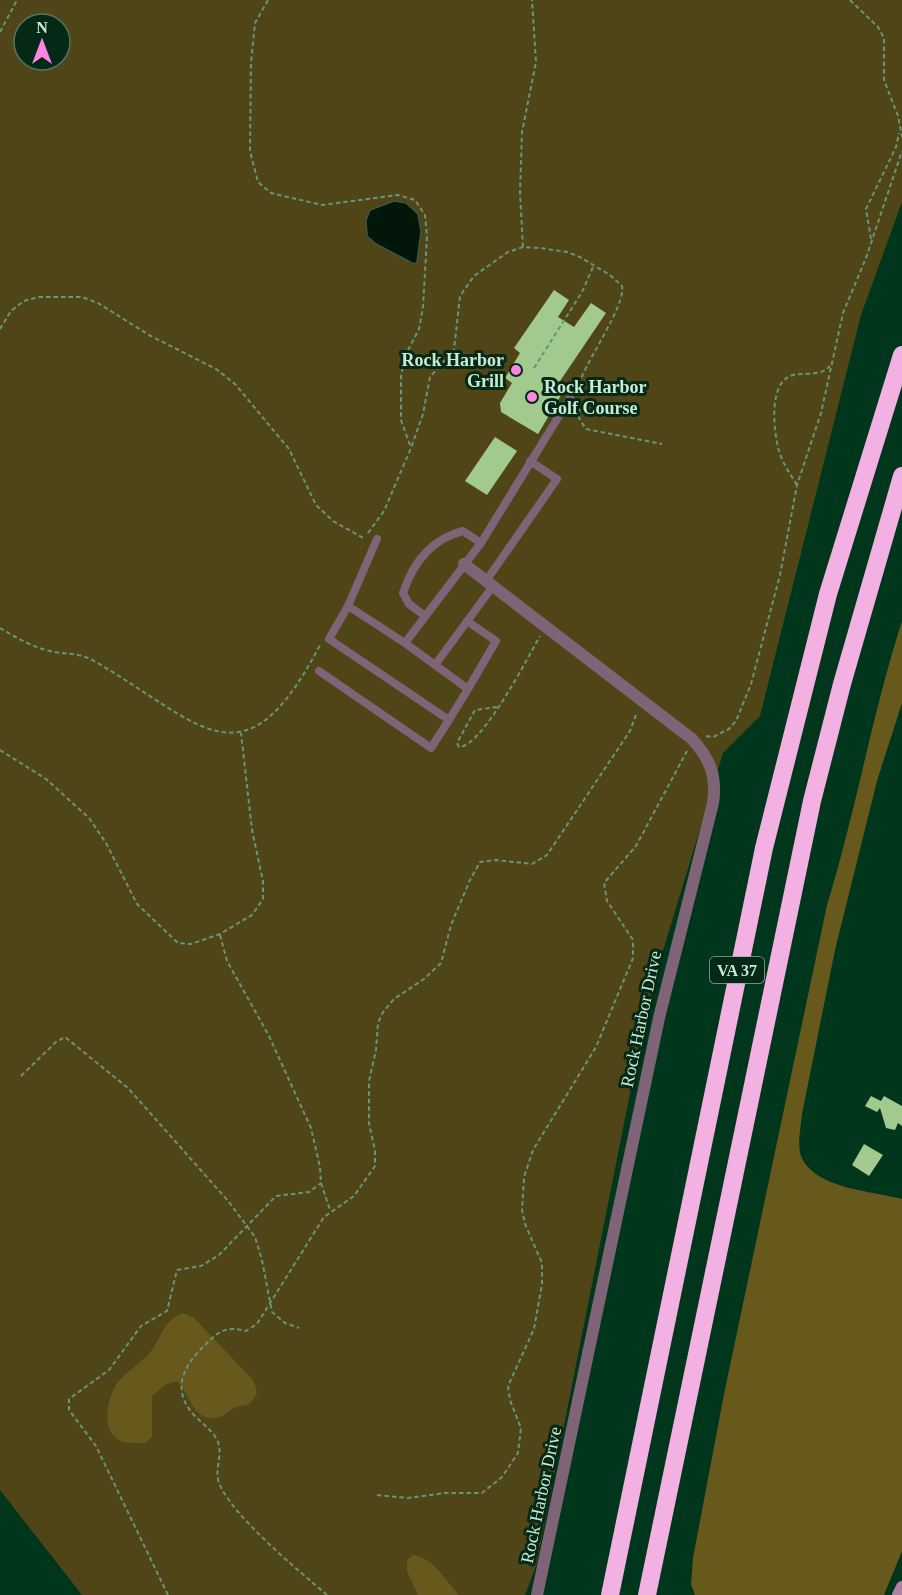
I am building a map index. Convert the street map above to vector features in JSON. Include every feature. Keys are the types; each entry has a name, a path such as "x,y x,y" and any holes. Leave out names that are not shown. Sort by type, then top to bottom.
{"highway":[{"name":"VA 37","path":"610,1595 764,848 828,594 902,355"},
{"name":"VA 37","path":"647,1595 812,801 845,673 902,476"}],"main road":[{"path":"898,1595 902,1587"}],"street":[{"name":"Rock Harbor Drive","path":"464,564 692,739 713,770 713,803 659,1017 537,1595"}],"lane":[{"path":"405,643 481,543 530,461 575,394"},
{"path":"435,665 467,621 557,479 530,461"},
{"path":"425,616 409,604 403,593 409,574 417,562 430,547 447,535 463,531 481,543"},
{"path":"377,539 348,606 329,639 449,720"},
{"path":"348,606 405,643 468,689"},
{"path":"319,672 430,748 468,689 495,641 467,621"}],"path":[{"path":"0,32 17,0"},
{"path":"268,0 255,23 251,63 250,151 258,182 271,193 322,205 398,195 415,200 425,215 427,237 423,307 419,329 405,356 401,376 401,420 411,448"},
{"path":"523,247 520,193 522,132 536,62 532,0"},
{"path":"850,0 878,27 884,38 884,80 898,116 902,137"},
{"path":"871,242 866,209 896,147 900,129"},
{"path":"377,1495 408,1498 445,1493 482,1493 502,1477 518,1453 521,1428 510,1400 508,1386 534,1329 542,1284 542,1263 522,1210 524,1177 533,1150 596,1047 633,958 633,940 607,901 604,883 636,846 692,739 695,729 707,736 722,734 729,729 741,710 772,609 797,485 819,422 846,304 858,279 902,151"},
{"path":"362,548 371,526 384,511 411,448 423,414 430,377 453,350 458,306 465,287 488,264 523,247 567,252 617,280 623,293 575,394"},
{"path":"534,368 582,292 593,266"},
{"path":"0,329 11,311 24,301 39,297 82,297 98,303 149,335 216,369 235,384 286,444 316,505 333,521 365,539"},
{"path":"797,485 784,464 777,443 777,393 783,381 788,377 820,372 832,363"},
{"path":"580,399 579,418 586,429 662,444"},
{"path":"497,707 475,710 459,735 457,743 459,747 470,744 478,736 512,686 546,626"},
{"path":"0,628 23,641 49,651 76,653 93,660 198,725 219,732 241,733 264,723 273,716 324,637"},
{"path":"327,1595 282,1556 224,1491 217,1477 220,1456 218,1442 213,1433 191,1413 181,1395 180,1382 185,1368 201,1349 225,1330 231,1327 251,1329 270,1306 287,1275 330,1210 346,1202 361,1189 376,1159 369,1123 368,1091 380,1017 394,999 424,979 441,963 451,925 480,862 496,860 532,864 547,855 557,844 630,731 640,697"},
{"path":"0,750 46,779 89,818 106,843 137,904 178,943 185,944 198,943 220,934 252,915 263,899 263,881 252,830 241,733"},
{"path":"220,934 227,961 265,1026 311,1128 320,1167 321,1183 330,1210"},
{"path":"21,1076 56,1042 65,1037 128,1088 246,1225 259,1249 270,1306 278,1318 299,1328"},
{"path":"168,1595 96,1446 74,1418 67,1404 73,1394 109,1370 141,1326 166,1311 177,1270 194,1268 209,1262 227,1248 246,1225 276,1196 309,1192 321,1183"}],"shaded area":[{"path":"0,0 902,0 902,202 861,315 760,716 723,753 662,954 636,1063 536,1566 525,1595 82,1595 0,1490"},
{"path":"394,201 406,203 418,214 421,231 417,262 414,264 376,244 367,236 366,220 370,210"},
{"path":"902,621 902,703 877,781 835,950 802,1114 799,1141 801,1156 818,1176 846,1187 902,1199 902,1551 884,1595 695,1595 691,1584 693,1558 724,1394 827,905"},
{"path":"183,1313 194,1318 254,1381 257,1392 249,1404 236,1407 222,1416 211,1418 198,1412 177,1381 165,1385 152,1396 152,1437 145,1443 121,1441 114,1437 108,1423 108,1406 113,1389 148,1355 170,1321"},
{"path":"413,1555 433,1565 459,1595 418,1595 407,1571 407,1560"}],"building":[{"path":"554,290 569,300 558,317 574,327 591,303 606,313 556,387 563,392 538,434 501,412 500,403 512,383 505,378 520,353 514,348"},
{"path":"495,437 517,451 487,495 465,481"},
{"path":"871,1096 881,1101 884,1096 902,1106 902,1126 898,1123 895,1130 886,1128 880,1108 877,1112 865,1106"},
{"path":"864,1144 883,1155 869,1176 852,1165"}],"place":[{"name":"Rock Harbor Grill","path":"516,370"},
{"name":"Rock Harbor Golf Course","path":"532,397"}]}
